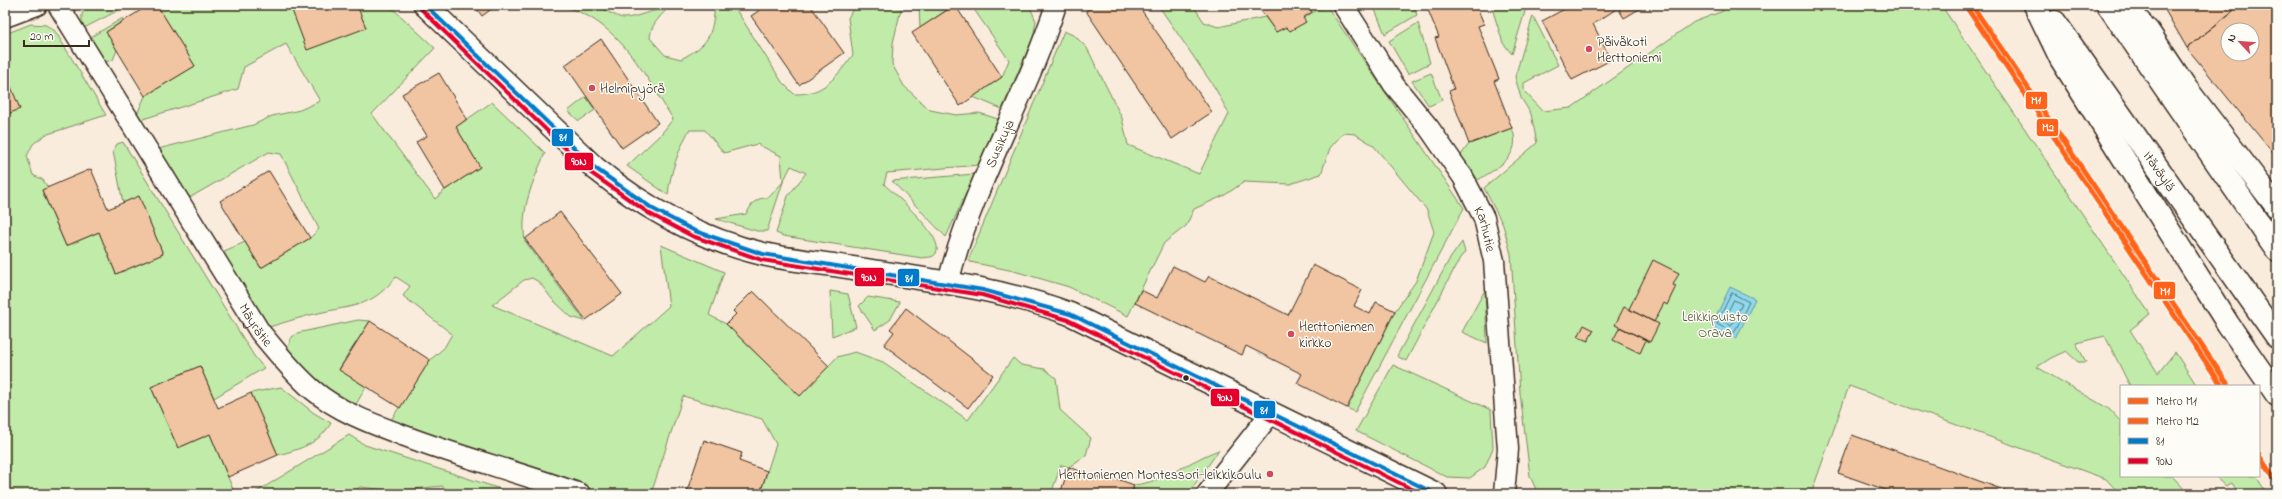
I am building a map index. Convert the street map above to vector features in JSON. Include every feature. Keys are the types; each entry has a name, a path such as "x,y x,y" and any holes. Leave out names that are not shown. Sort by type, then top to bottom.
{"main road":[{"path":"425,5 595,168 621,189 650,208 716,240 763,254 948,283 1006,294 1070,314 1271,413 1345,447 1436,494"},
{"path":"2036,5 2061,59 2228,324 2277,395"},
{"name":"Itäväylä","path":"2043,5 2277,337"},
{"path":"2108,5 2277,250"},
{"path":"2124,5 2148,31 2186,88 2277,207"}],"street":[{"path":"5,17 37,5"},
{"name":"Mäyrätie","path":"58,5 260,332 294,372 313,390 334,405 373,425 450,453 580,494"},
{"name":"Susikuja","path":"948,283 957,246 970,210 1056,5"},
{"name":"Karhutie","path":"1343,5 1394,85 1463,176 1484,218 1494,261 1508,441 1504,494"},
{"path":"1207,494 1271,413"}],"green space":[{"path":"88,5 120,5 119,10 84,28 82,16"},
{"path":"157,5 290,5 366,28 358,8 364,5 389,5 435,48 372,114 435,199 445,190 480,167 456,127 492,102 545,153 532,185 526,206 524,217 525,241 585,321 571,317 552,299 539,282 532,278 524,280 492,305 613,356 669,306 661,245 724,272 709,315 726,324 800,396 837,357 855,352 883,362 968,420 1013,358 1021,365 1045,369 1056,378 1060,410 1091,438 1086,455 1069,467 1061,465 1051,494 937,494 925,490 924,494 760,494 776,444 762,419 683,396 651,494 601,494 389,423 430,360 444,348 452,334 403,296 410,286 396,277 379,294 363,303 309,315 269,327 222,252 245,242 261,268 310,238 319,229 281,154 269,152 189,198 158,149 253,125 272,116 300,110 320,101 286,44 244,67 238,89 140,120 137,114 145,96 195,66"},
{"path":"715,5 739,5 735,8 782,82 794,94 804,94 821,88 828,83 841,71 853,55 848,18 855,5 902,5 893,43 892,64 904,86 930,110 956,115 979,113 998,119 979,165 887,173 884,184 918,217 934,237 937,246 935,255 932,257 922,258 783,236 776,233 788,196 806,173 791,166 783,182 781,156 757,144 724,153 705,130 689,130 676,161 668,195 627,166 662,133 673,119 642,70 617,39 603,26 587,16 569,8 584,6 596,7 624,18 629,18 656,10 666,10 653,26 650,38 665,55 681,59 698,49 707,38 712,25"},
{"path":"919,5 954,5 920,28"},
{"path":"971,5 1029,5 1036,21 1033,38 1002,109 973,97 1002,77 1009,60"},
{"path":"1158,5 1193,5 1204,22 1218,27 1265,17 1276,32 1286,27 1305,22 1303,18 1326,5 1464,208 1355,412 1347,408 1395,311 1416,281 1434,232 1427,210 1373,145 1355,134 1343,133 1330,148 1321,174 1290,184 1244,182 1225,195 1194,209 1186,226 1164,243 1128,316 1069,287 1014,271 970,262 969,258 1064,31 1075,36 1087,48 1122,118 1128,145 1199,174 1229,114 1215,88"},
{"path":"1373,5 1413,5 1417,15 1385,34"},
{"path":"1491,5 1527,5 1512,54 1503,43"},
{"name":"Leikkipuisto Orava","path":"1719,5 1941,5 2150,314 2130,330 2158,373 2175,352 2196,385 2130,385 2105,336 2076,343 2086,362 2078,362 2066,351 2037,367 2109,409 2120,421 2120,477 2173,477 2189,494 2120,494 2106,479 1849,386 1811,494 1538,494 1530,476 1520,393 1511,254 1503,225 1484,188 1537,143 1531,114 1521,98 1515,77 1533,16 1558,65 1524,83 1524,91 1543,111 1571,108 1694,22 1723,11"},
{"path":"123,18 124,20 106,32 117,50 113,60 104,62 89,38"},
{"path":"1418,23 1430,63 1408,74 1389,41"},
{"path":"31,24 46,25 55,31 106,115 45,135 33,144 27,156 33,175 43,180 48,188 42,191 66,246 99,232 116,274 163,254 139,197 123,203 113,151 117,144 123,142 254,356 264,368 214,398 200,366 151,387 178,448 210,434 235,494 5,494 5,34"},
{"path":"1431,73 1442,100 1429,106 1412,81"},
{"path":"586,97 595,110 579,121 568,111"},
{"path":"1512,128 1514,146 1511,154 1500,166 1478,180 1461,155 1469,144"},
{"path":"975,174 946,237 892,181"},
{"path":"783,182 767,231 757,231 716,219 746,214 753,203 759,199 769,197"},
{"path":"1462,242 1465,252 1460,258 1406,361 1397,356 1449,260"},
{"path":"1485,290 1487,343 1462,332"},
{"path":"830,291 848,294 856,327 832,336"},
{"path":"868,297 900,302 890,320 875,330 859,306"},
{"path":"358,320 370,321 339,369 366,387 355,406 319,382 287,351 291,338 297,333"},
{"path":"1393,365 1491,410 1493,448 1485,467 1470,478 1447,477 1356,431"},
{"path":"281,387 314,413 331,423 315,441 301,448 278,455 251,393"},
{"path":"349,435 365,445 516,494 453,494 442,486 395,491 360,487 349,494 253,494"},
{"path":"1219,450 1188,494 1146,494 1133,489 1134,485 1156,480"},
{"path":"2216,477 2257,477 2267,494 2239,494 2232,483 2226,486"}],"water":[{"path":"1730,287 1755,299 1736,339 1711,327"}],"building":[{"path":"149,5 157,5 195,66 145,96 106,32"},
{"path":"290,5 357,5 366,28 307,50"},
{"path":"474,5 497,5 482,16"},
{"path":"767,5 810,5 844,53 799,85 751,16"},
{"path":"955,5 1002,77 960,106 912,33"},
{"path":"1094,5 1138,5 1212,112 1172,139 1086,11"},
{"path":"1257,5 1309,5 1312,12 1303,18 1306,22 1290,31 1286,27 1276,32"},
{"path":"1426,5 1476,5 1484,24 1478,26 1499,79 1494,81 1512,128 1469,144 1449,91 1454,89 1435,38 1439,37"},
{"path":"1572,5 1646,5 1624,18 1618,8 1593,24 1611,60 1572,80 1542,21"},
{"path":"2162,5 2230,5 2233,11 2187,48"},
{"path":"2240,5 2277,5 2277,158 2187,48"},
{"path":"601,39 658,123 622,148 565,65"},
{"path":"5,72 20,109 5,115"},
{"path":"439,73 467,119 456,127 480,167 445,190 416,142 427,136 402,94"},
{"path":"91,169 108,209 139,196 163,254 116,274 99,232 66,246 42,190"},
{"path":"269,171 310,238 261,268 220,201"},
{"path":"560,212 622,294 586,320 525,239"},
{"path":"1653,260 1679,273 1673,285 1676,286 1667,305 1664,303 1654,322 1629,309"},
{"name":"Herttoniemen kirkko","path":"1313,265 1362,290 1354,306 1370,314 1376,302 1395,311 1347,408 1297,383 1302,374 1246,346 1242,355 1135,303 1141,290 1157,298 1173,266 1205,282 1209,276 1288,315"},
{"path":"753,291 829,366 800,396 726,324 736,314 733,311"},
{"path":"1624,307 1659,324 1650,342 1615,325"},
{"path":"906,308 993,375 968,408 884,345 894,332 890,329"},
{"path":"370,321 430,360 400,408 339,370"},
{"path":"1584,325 1594,330 1588,341 1578,337"},
{"path":"1620,327 1646,340 1640,353 1613,340"},
{"path":"200,366 218,408 251,393 278,455 228,477 210,434 178,448 151,387"},
{"path":"1852,435 2015,494 1897,494 1838,473"},
{"path":"704,440 742,453 739,461 767,471 760,494 686,494"},
{"path":"1069,467 1099,478 1100,473 1134,485 1131,494 1060,494"}],"metro line":[{"name":"M1","path":"1972,5 2228,385"},
{"name":"M2","path":"1967,8 2221,385"},
{"name":"M1","path":"2260,457 2277,483"}],"transit line":[{"name":"81","path":"425,5 595,168 653,209 695,231 763,254 983,290 1070,314 1436,494"},
{"name":"90N","path":"421,9 591,173 650,214 692,236 762,260 982,295 1068,320 1422,494"}],"place":[{"name":"Päiväkoti Herttoniemi","path":"1589,49"},
{"name":"Helmipyörä","path":"592,88"},
{"name":"Herttoniemen kirkko","path":"1291,334"},
{"name":"Herttoniemen Montessori-leikkikoulu","path":"1270,474"}]}
